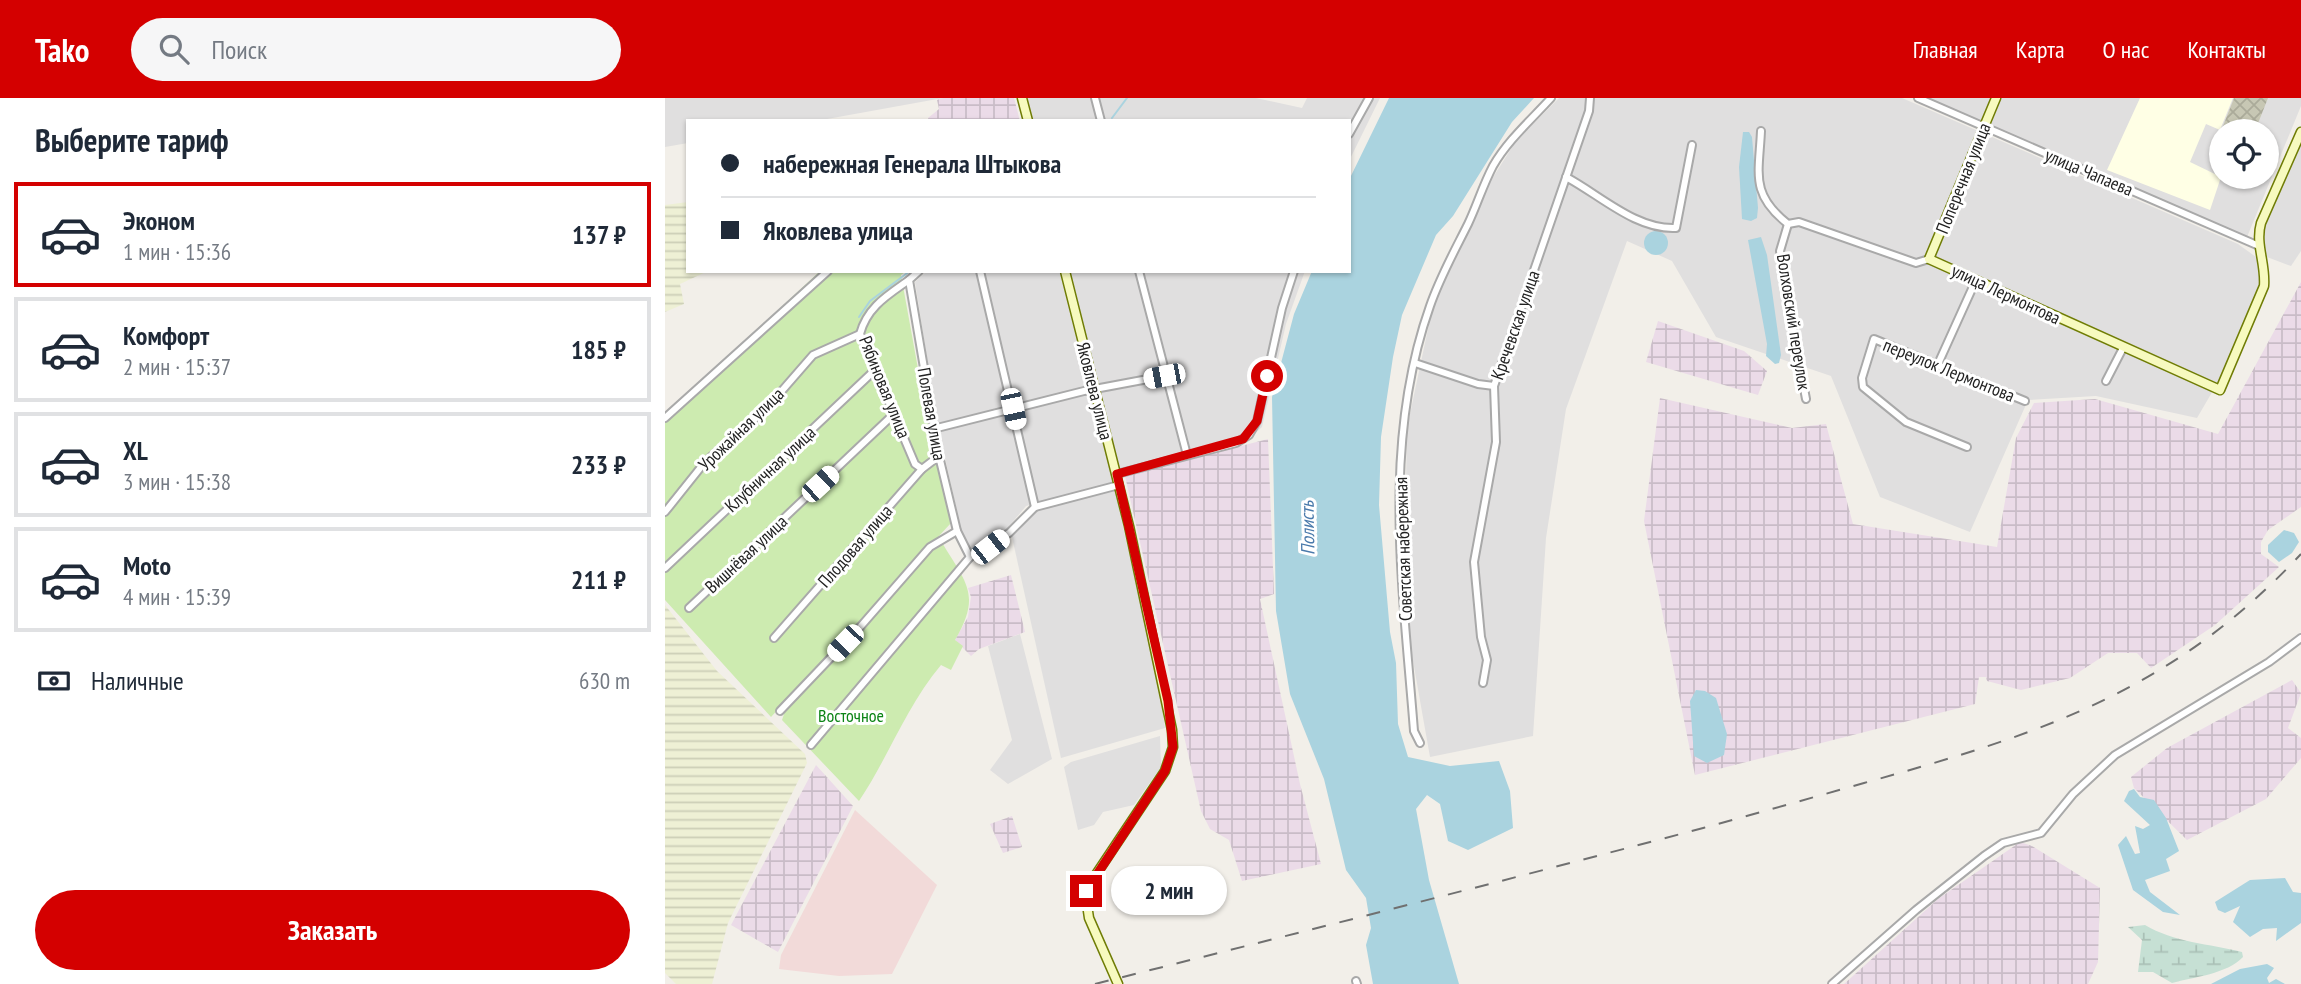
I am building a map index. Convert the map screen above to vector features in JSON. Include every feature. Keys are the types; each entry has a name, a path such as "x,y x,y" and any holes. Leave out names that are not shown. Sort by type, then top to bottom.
{"street":[{"path":"1022,98 1027,119"},
{"path":"1095,98 1100,119"},
{"path":"1351,130 1369,98"},
{"name":"Советская набережная","path":"1420,743 1415,731 1398,499 1402,427 1429,308 1449,257 1468,225 1494,164 1512,139 1551,98"},
{"name":"Кречевская улица","path":"1483,683 1487,660 1481,636 1474,562 1496,442 1494,386 1589,111 1590,98"},
{"name":"улица Чапаева","path":"1918,98 2259,246"},
{"name":"Поперечная улица","path":"1930,259 1996,98"},
{"path":"1761,131 1761,195 1766,205 1788,224"},
{"path":"2259,246 2261,223 2301,132"},
{"path":"1566,177 1644,223 1664,229 1676,228 1692,145"},
{"name":"улица Лермонтова","path":"1788,224 1799,222 1916,263 1930,259 2220,390 2264,286 2265,273 2259,246"},
{"name":"Волховский переулок","path":"1788,224 1780,251 1781,271 1806,399"},
{"path":"665,418 826,273"},
{"path":"909,280 917,273"},
{"path":"980,273 1035,507"},
{"name":"Яковлева улица","path":"1065,273 1117,474 1168,701 1173,747 1165,771 1086,891 1086,906 1118,984"},
{"path":"1139,273 1164,376 1187,455"},
{"path":"1117,474 1236,443 1249,435 1257,421 1282,308 1293,273"},
{"name":"Рябиновая улица","path":"909,280 877,303 866,316 860,334 915,464 922,469"},
{"name":"Полевая улица","path":"909,280 933,429 957,531 970,556"},
{"path":"1938,363 1976,281"},
{"name":"Урожайная улица","path":"665,512 705,462 766,409 813,355 860,334"},
{"name":"переулок Лермонтова","path":"1967,447 1906,422 1863,387 1862,378 1874,339 1938,363 2025,401"},
{"path":"2106,381 2123,348"},
{"path":"1415,363 1494,386"},
{"name":"Клубничная улица","path":"665,568 876,369"},
{"path":"933,429 1164,376"},
{"name":"Вишнёвая улица","path":"689,608 895,413"},
{"name":"Плодовая улица","path":"774,638 922,469 939,456"},
{"path":"811,745 970,556 1000,540 1035,507 1119,485"},
{"path":"781,712 930,547 957,531"},
{"path":"1832,984 1916,909 1993,850 2015,838 2041,833 2073,794 2115,755 2269,662 2301,638"}],"shaded area":[{"path":"665,98 943,98 827,119 686,119 686,143 665,147"},
{"path":"1014,98 1019,119 928,119 939,109 937,100"},
{"path":"1027,98 1256,98 1302,108 1307,98 1380,98 1351,157 1351,119 1032,119"},
{"path":"1559,98 1902,98 2238,244 2256,257 2261,272 2259,289 2218,382 2197,418 2096,396 2028,400 1970,532 1880,497 1831,376 1716,337 1672,261 1627,241 1566,409 1546,538 1533,736 1430,757 1410,644 1405,531 1407,428 1432,310 1483,193 1516,141"},
{"path":"1925,98 2301,98 2301,106 2279,159 2279,119 2209,119 2209,189 2267,189 2247,237"},
{"path":"2140,98 2233,98 2224,119 2209,119 2209,125 2206,124 2190,162 2209,171 2209,189 2217,189 2210,210 2107,170"},
{"path":"2234,98 2268,98 2260,119 2226,119"},
{"path":"2301,141 2301,251 2291,266 2267,257 2263,248 2263,231"},
{"path":"686,202 686,273 704,273 680,284 684,304 665,312 665,205"},
{"path":"925,273 1304,273 1286,324 1262,427 1247,441 1124,473 1109,485 1026,506 1000,537 972,551 964,543 937,422 915,282"},
{"path":"2301,282 2301,507 2268,530 2261,542 2261,554 2279,567 2215,625 2151,668 2137,653 2108,653 2070,678 2021,690 1979,677 1975,704 1695,775 1644,521 1660,398 1792,428 1826,424 1853,524 1997,547 2016,438 2034,403 2095,399 2218,434"},
{"path":"1658,321 1744,351 1767,371 1758,395 1646,362"},
{"path":"1268,439 1274,594 1260,599 1300,784 1321,864 1242,881 1229,840 1210,829 1201,811 1125,476"},
{"path":"1115,491 1159,687 1165,728 1061,758 1012,537 1029,516 1043,508"},
{"path":"1011,575 1025,632 979,649 971,656 955,640 968,617 971,597 968,588"},
{"path":"665,605 717,671 805,754 807,763 728,923 712,984 676,984 665,973"},
{"path":"1020,634 1052,759 1008,784 990,770 1012,740 988,646"},
{"path":"2292,680 2301,693 2288,728 2301,738 2301,758 2266,799 2187,840 2134,788 2131,777 2167,748"},
{"path":"1160,736 1161,767 1134,805 1103,812 1094,825 1078,830 1064,767 1071,762"},
{"path":"816,765 853,806 778,952 731,925"},
{"path":"855,810 937,885 892,974 839,976 779,969 781,955"},
{"path":"1012,816 1022,847 1003,853 990,824"},
{"path":"2020,842 2032,846 2100,888 2098,962 2088,984 1844,984 1938,899"}],"green space":[{"path":"818,273 904,273 901,275 928,424 951,523 771,717 665,600 665,415"},
{"name":"Восточное","path":"941,541 968,589 968,611 955,640 963,646 951,670 941,665 918,697 859,801 782,720 785,711"},
{"path":"2145,925 2180,939 2242,952 2243,957 2219,971 2172,983 2153,972 2138,972 2142,940 2128,927"}],"water":[{"name":"Полисть","path":"1389,98 1534,98 1512,122 1453,216 1436,235 1402,315 1381,437 1379,505 1390,632 1396,663 1398,724 1408,757 1450,766 1499,761 1510,791 1513,828 1468,850 1448,841 1440,804 1427,795 1416,809 1429,880 1459,984 1373,984 1366,945 1371,928 1366,898 1346,870 1324,779 1290,694 1276,611 1272,397 1294,314 1311,273 1351,273 1351,176"},
{"path":"1743,132 1749,132 1752,137 1758,208 1757,218 1751,221 1742,219 1739,167"},
{"path":"1656,231 1667,238 1668,243 1661,254 1656,255 1645,248 1644,243 1651,232"},
{"path":"1761,237 1767,255 1781,355 1779,363 1775,364 1766,356 1767,344 1748,240"},
{"path":"2284,530 2294,533 2299,542 2292,553 2279,562 2268,552 2268,545"},
{"path":"1696,690 1705,691 1716,698 1727,734 1724,755 1707,763 1694,756 1690,701"},
{"path":"2134,789 2140,797 2154,800 2166,818 2179,851 2166,859 2170,871 2145,880 2150,892 2180,915 2163,912 2133,890 2118,845 2126,836 2135,854 2140,853 2135,826 2143,829 2150,825 2124,801 2129,791"},
{"path":"2285,878 2293,892 2301,893 2301,923 2276,941 2277,928 2263,929 2250,937 2233,922 2240,906 2225,913 2218,910 2215,902 2250,880"},
{"path":"2267,964 2274,968 2267,978 2269,983 2276,979 2285,984 2211,984 2240,969"}],"waterway":[{"path":"1112,118 1127,98"},
{"path":"859,317 870,301 907,273"}],"railway":[{"path":"1095,984 1689,832 1988,746 2100,702 2152,674 2203,641 2252,601 2301,554"}],"route":[{"path":"1086,891 1165,771 1173,747 1168,701 1117,474 1243,439 1249,435 1257,421 1267,376"}]}
